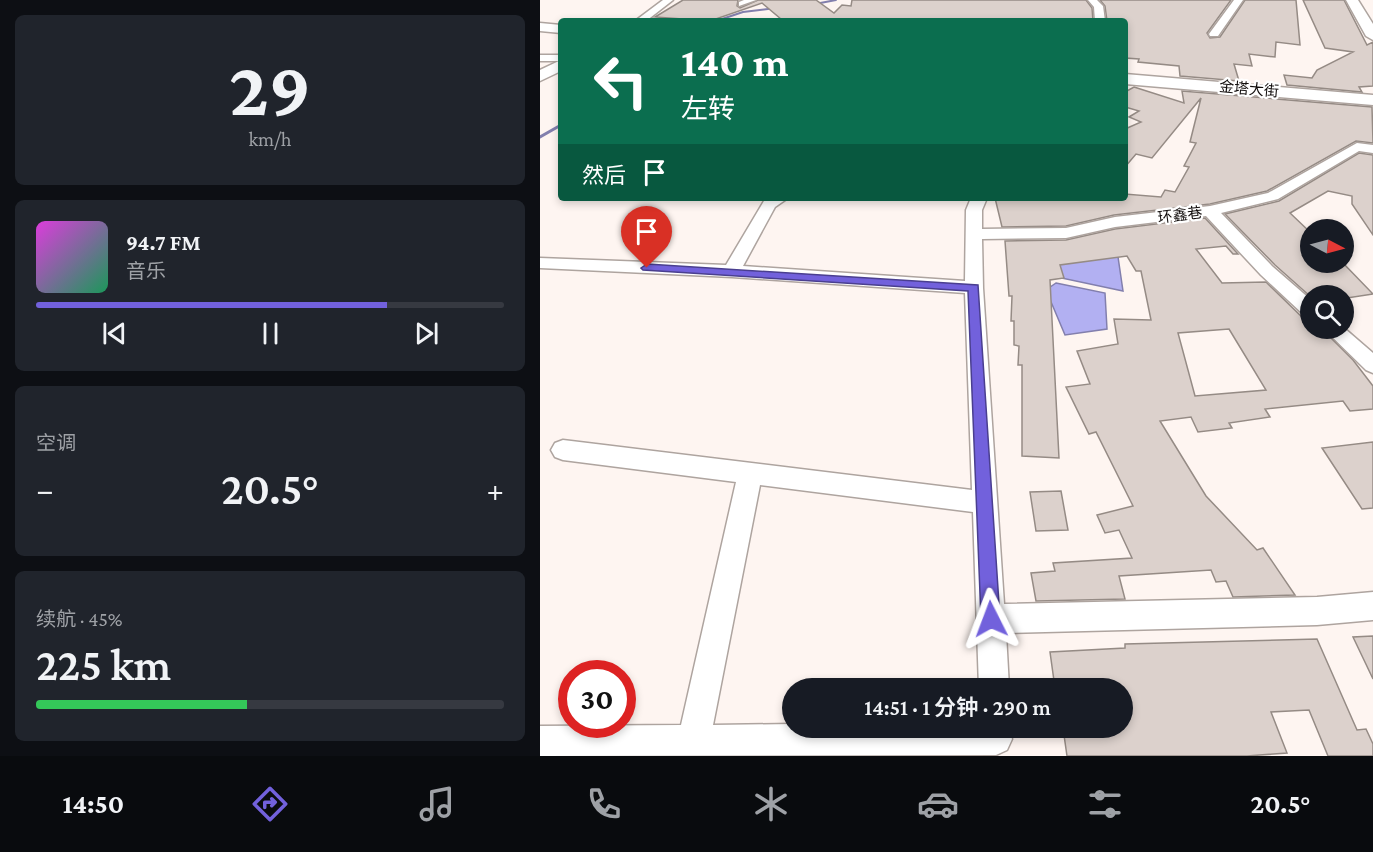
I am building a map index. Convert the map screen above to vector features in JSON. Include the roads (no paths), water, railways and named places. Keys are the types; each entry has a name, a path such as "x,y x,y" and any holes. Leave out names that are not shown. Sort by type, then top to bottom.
{"main road":[{"path":"1352,0 1373,36"},
{"path":"540,25 558,27"},
{"path":"540,76 558,67"},
{"name":"金塔大街","path":"1128,77 1373,98"}],"street":[{"path":"644,18 669,0"},
{"path":"742,4 752,0"},
{"path":"1092,0 1098,6 1100,18"},
{"path":"1214,34 1239,0"},
{"path":"540,58 558,58"},
{"name":"环鑫巷","path":"973,234 1066,233 1115,222 1210,211 1273,196 1357,147 1373,149"},
{"path":"732,271 769,204 774,201"},
{"path":"978,201 974,210 974,288 994,678"},
{"path":"1210,211 1267,270 1300,300"},
{"path":"540,263 732,271 974,288"},
{"path":"1344,339 1373,365"},
{"path":"562,450 986,503"},
{"path":"692,748 750,473"},
{"path":"991,619 1317,611 1373,606"},
{"path":"540,742 692,748 996,741"}],"water":[{"path":"1117,250 1123,291 1052,276 1056,262"},
{"path":"1056,283 1105,293 1107,329 1065,335 1046,290"}],"waterway":[{"path":"815,4 836,0"},
{"path":"725,18 743,12 776,8"},
{"path":"540,137 558,127"}]}
